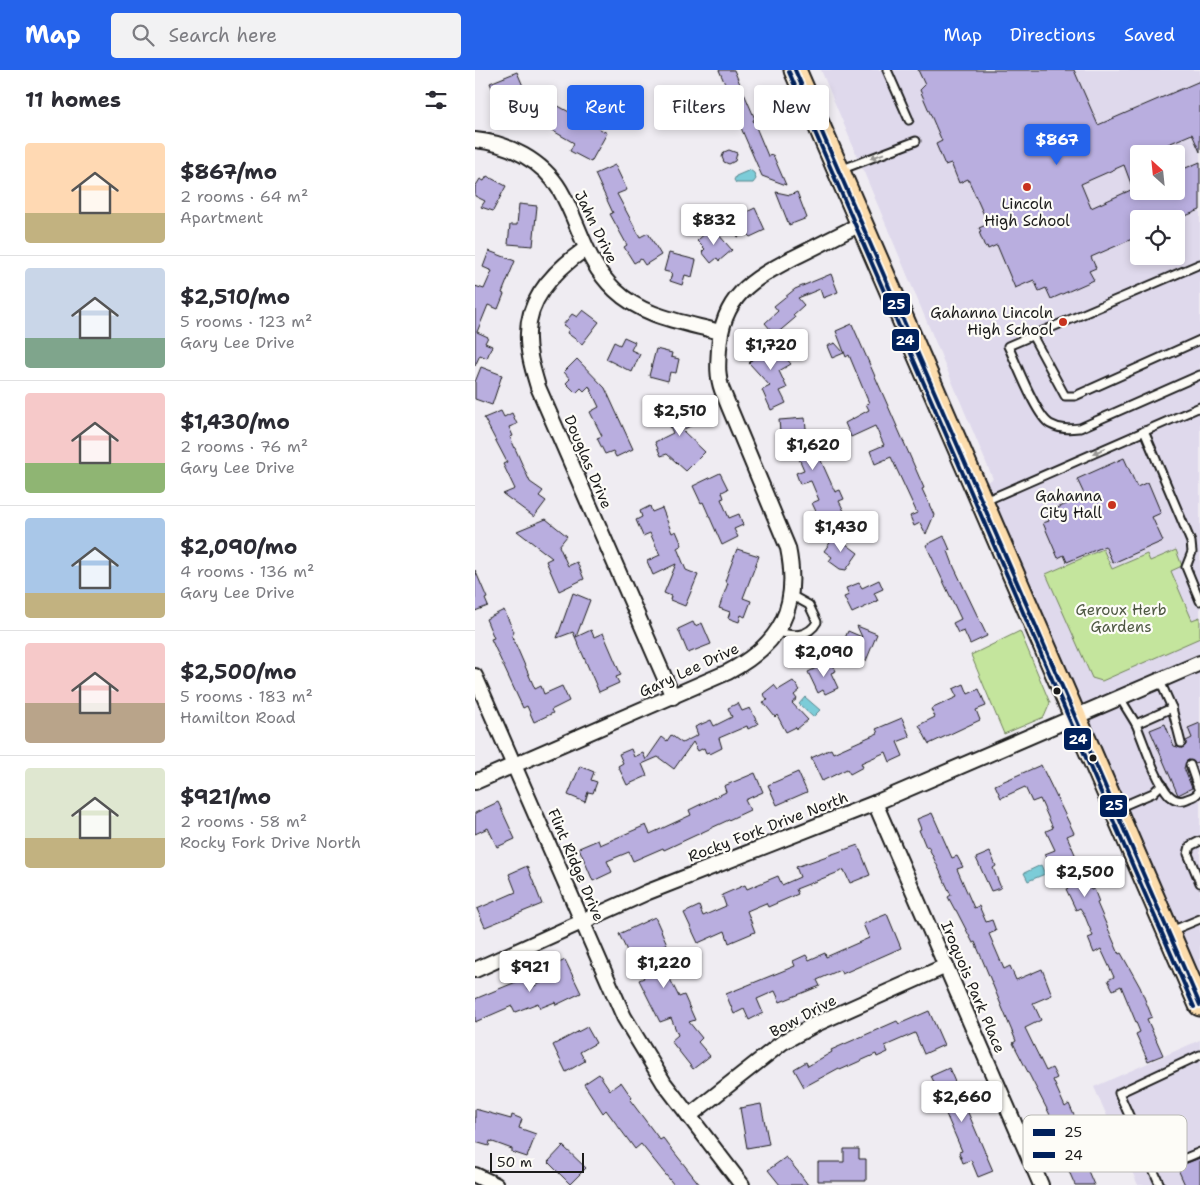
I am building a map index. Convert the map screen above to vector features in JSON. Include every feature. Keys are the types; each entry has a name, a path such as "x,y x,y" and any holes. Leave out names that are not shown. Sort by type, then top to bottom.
{"main road":[{"path":"795,70 837,171 1200,1005"}],"street":[{"name":"Jahn Drive","path":"475,140 489,141 514,150 540,166 560,190 585,249 600,274 636,307 668,319 720,332"},
{"name":"Gary Lee Drive","path":"475,782 745,664 759,654 777,632 787,611 791,595 791,564 788,548 718,378 720,332 727,310 738,294 750,283 767,271 861,224"},
{"name":"Douglas Drive","path":"585,249 550,278 535,304 527,332 532,365 542,396 673,696"},
{"name":"Rocky Fork Drive North","path":"475,970 683,878 875,803 1200,663"},
{"name":"Flint Ridge Drive","path":"475,676 624,1017 664,1083 742,1185"},
{"name":"Iroquois Park Place","path":"875,803 1023,1144"},
{"name":"Bow Drive","path":"689,1116 783,1042 816,1024 946,966"},
{"name":"Iroquois Park Place","path":"1035,1172 1041,1185"},
{"path":"475,1174 496,1185"}],"lane":[{"path":"887,70 909,120"},
{"path":"837,171 917,141"},
{"path":"1200,264 1008,346 1040,413 1049,424 1064,430 1081,428 1200,374"},
{"path":"1032,335 1065,396 1075,396 1200,340"},
{"path":"981,503 1200,407"},
{"path":"1144,432 1191,542 1192,552 1186,567 1200,601"},
{"path":"1192,552 1200,549"},
{"path":"777,632 799,635 807,632 817,622 809,605 791,595"},
{"path":"1160,681 1172,708 1181,743"},
{"path":"1120,698 1136,724 1162,784 1169,795 1175,799 1183,801 1198,794 1199,787 1190,765"},
{"path":"1136,724 1172,708"},
{"path":"1115,809 1153,793 1162,784"},
{"path":"1200,841 1190,846 1188,854 1200,883"},
{"path":"1168,932 1200,919"},
{"path":"1129,1115 1119,1093 1200,1055"},
{"path":"1187,1157 1200,1152"},
{"path":"1154,1172 1160,1185"}],"shaded area":[{"path":"821,70 1200,70 1200,1020 972,488 993,479 829,89 829,85"},
{"path":"1200,1040 1200,1185 1138,1185 1132,1172 1187,1172 1187,1115 1107,1115 1094,1087"}],"green space":[{"name":"Geroux Herb Gardens","path":"1103,549 1112,569 1147,554 1150,561 1176,550 1182,566 1171,571 1192,620 1200,617 1200,638 1102,681 1092,678 1046,574"},
{"path":"1020,631 1050,703 1044,717 1004,734 971,655"}],"water":[{"path":"750,170 754,173 756,179 753,183 736,183 734,180 736,176"},
{"path":"805,697 820,710 813,717 799,704"},
{"path":"1041,865 1045,874 1028,881 1024,873"}],"building":[{"path":"719,70 734,70 740,85 725,85"},
{"name":"Lincoln High School","path":"918,70 1074,70 1098,125 1200,81 1200,152 1192,134 1166,145 1130,145 1130,181 1124,165 1081,184 1091,208 1130,190 1130,200 1185,200 1185,168 1200,162 1200,210 1185,216 1185,210 1130,210 1130,240 1091,257 1096,268 1089,271 1094,280 1051,299 1046,288 1039,291 1034,280 1015,288 997,245 988,249 987,246 985,247 979,228 988,224 968,179 959,183 951,163 945,165 936,144 942,141 920,90 925,85"},
{"path":"517,72 523,85 491,85 490,83"},
{"path":"744,93 754,117 754,130 757,130 768,156 773,155 786,185 762,176 742,130 744,130"},
{"path":"557,105 567,111 567,130 602,130 607,133 591,162 570,151 574,143 551,130 557,130"},
{"path":"729,150 737,153 735,161 729,164 724,162 722,157 724,152"},
{"path":"615,165 627,190 617,194 640,237 648,233 661,255 645,265 641,259 634,263 624,247 627,245 610,214 613,213 595,174"},
{"path":"487,176 506,186 493,211 481,207 485,201 475,196 475,187 480,179 484,181"},
{"path":"776,192 790,195 797,192 807,218 789,225"},
{"path":"519,204 537,206 533,246 508,244 510,225 517,225"},
{"path":"755,208 765,230 750,237 746,233 738,237 730,220"},
{"path":"712,227 732,250 719,261 717,258 711,263 702,252 705,249 697,241"},
{"path":"489,251 515,261 502,293 504,294 498,309 488,305 477,332 488,337 485,343 492,346 487,358 480,355 475,366 475,286 484,289 492,271 483,267"},
{"path":"669,253 696,260 692,277 685,275 682,285 670,281 672,273 664,271"},
{"path":"831,274 838,292 823,298 820,289 798,298 804,305 793,315 795,318 775,335 765,323 778,311 774,306 795,289"},
{"path":"583,310 599,322 582,344 567,333 569,329 563,325 572,314 577,317"},
{"path":"852,324 934,515 926,534 920,523 914,526 910,516 917,513 891,457 875,464 870,451 884,445 875,426 851,437 845,423 869,410 866,404 869,403 849,355 846,357 836,331"},
{"path":"624,337 635,342 631,350 640,354 632,372 606,359 614,342 620,345"},
{"path":"768,337 791,364 779,371 787,388 780,391 786,403 771,410 762,390 770,386 749,363 754,358 750,352"},
{"path":"835,343 844,353 832,358 827,346"},
{"path":"656,349 672,353 671,357 679,359 676,373 670,372 668,381 649,376"},
{"path":"577,359 605,388 633,449 616,457 613,451 605,454 597,438 602,436 590,412 599,407 589,386 584,391 581,388 576,393 566,383 570,379 564,372"},
{"path":"481,367 502,375 492,405 475,399 475,382"},
{"path":"687,400 697,423 682,430 705,452 686,471 667,454 661,456 655,442 673,433 663,411"},
{"path":"501,411 504,417 512,413 517,424 509,427 513,436 510,437 530,482 543,491 539,496 546,501 534,517 503,494 515,489 503,464 507,462 484,418"},
{"path":"805,418 809,458 818,454 835,492 840,490 844,499 839,501 846,515 823,526 812,503 819,500 811,481 800,484 796,473 804,470 794,447 790,448 789,443 781,443 779,420"},
{"name":"Gahanna City Hall","path":"1124,458 1137,487 1148,482 1161,513 1152,517 1163,541 1113,563 1105,546 1067,562 1064,555 1058,558 1043,523 1049,521 1046,513 1085,496 1077,479"},
{"path":"720,473 728,489 722,492 724,498 721,499 729,518 739,514 743,525 734,529 738,537 722,545 703,502 701,503 693,486"},
{"path":"650,506 652,512 662,508 672,533 676,531 682,545 677,548 686,570 698,575 685,606 670,600 671,596 664,593 676,564 653,575 647,561 660,555 650,533 643,536 636,520 642,517 640,511"},
{"path":"546,519 567,536 559,546 568,566 577,562 584,579 559,591 546,561 552,558 517,531"},
{"path":"837,533 848,541 846,544 858,553 846,570 840,569 829,561 832,557 824,551"},
{"path":"944,536 954,567 987,636 970,644 964,631 958,633 953,623 961,619 926,545"},
{"path":"737,549 759,556 743,598 751,601 745,617 741,615 739,622 728,618 730,612 719,608 728,583 725,581"},
{"path":"475,570 487,598 485,599 488,606 475,611"},
{"path":"879,580 883,589 874,593 878,601 852,613 844,597 849,595 846,588 859,583 862,588"},
{"path":"573,593 590,600 576,637 591,630 594,637 603,633 621,675 616,677 619,683 599,692 573,632 557,638"},
{"path":"504,610 514,632 512,636 535,689 541,686 544,694 562,686 569,701 551,710 553,713 534,722 527,706 523,708 491,639 494,638 486,619"},
{"path":"693,622 695,626 702,623 711,644 688,653 678,629"},
{"path":"857,626 877,634 866,661 848,654 855,650 842,645 848,631 862,637"},
{"path":"831,661 836,671 831,673 838,688 825,694 823,690 818,693 808,672"},
{"path":"793,681 800,690 794,695 797,699 792,703 808,720 797,729 796,727 786,732 777,715 775,717 763,702 768,700 763,694 774,685 778,690"},
{"path":"964,684 968,694 979,689 986,706 976,710 980,720 929,744 919,725 935,717 931,709 957,697 953,689"},
{"path":"738,703 742,711 750,708 758,724 748,729 747,726 719,738 722,748 710,754 709,752 706,753 704,748 698,751 693,742 674,769 658,757 642,764 647,776 627,785 618,766 623,763 619,754 631,749 634,757 643,753 646,760 662,737 667,741 671,735 682,743 698,735 695,727 711,720 714,726 732,717 728,708"},
{"path":"902,718 910,737 897,742 903,756 890,762 886,752 861,763 863,767 850,774 847,769 822,781 811,758 831,749 833,753 878,733 876,729"},
{"path":"1200,723 1200,761 1195,763 1188,760 1184,768 1192,788 1178,795 1150,730 1165,724 1174,746 1182,748 1186,745 1186,741 1192,738 1188,728"},
{"path":"1041,765 1074,833 1067,836 1078,861 1082,859 1087,870 1083,872 1091,890 1094,889 1099,902 1097,903 1119,954 1121,953 1140,987 1152,1017 1147,1019 1163,1055 1148,1061 1136,1034 1140,1032 1121,986 1113,990 1108,980 1114,977 1101,949 1094,953 1088,938 1093,936 1084,914 1080,908 1076,910 1066,889 1069,888 1057,861 1050,864 1045,854 1055,850 1046,831 1053,828 1040,799 1032,802 1025,787 1001,798 995,785"},
{"path":"580,766 594,772 591,780 597,782 593,793 588,792 585,802 568,795"},
{"path":"798,772 807,792 777,805 768,785"},
{"path":"755,773 763,792 745,800 750,810 664,850 663,848 633,861 629,852 607,861 612,872 593,881 579,848 598,840 600,845 646,825 650,834 691,815 689,810 726,792 724,786"},
{"path":"498,802 515,839 497,847 488,828 475,834 475,813"},
{"path":"932,813 952,858 957,856 963,867 957,869 974,908 979,906 986,922 992,920 996,931 989,934 1004,969 1010,966 1016,980 1042,969 1052,995 1033,1003 1041,1020 1025,1028 1046,1071 1052,1068 1057,1078 1053,1080 1065,1107 1069,1104 1074,1115 1050,1115 1013,1043 1016,1041 975,942 973,943 948,897 951,895 928,846 926,847 917,819"},
{"path":"858,845 870,875 850,883 844,870 796,889 798,894 768,907 766,903 747,911 755,932 729,943 725,931 698,943 684,913 699,906 703,916 726,906 722,895 745,885 747,889 778,876 782,885 800,877 796,867"},
{"path":"990,852 996,866 993,868 1001,888 991,891 976,858"},
{"path":"527,866 542,904 485,927 477,909 516,892 509,874"},
{"path":"887,914 901,948 842,974 840,970 817,980 820,986 780,1002 775,991 757,999 763,1013 749,1020 744,1009 734,1014 726,994 795,966 793,961 806,955 809,960 825,953 826,957 869,938 863,924"},
{"path":"655,917 667,944 655,949 679,997 684,995 695,1020 689,1022 702,1038 698,1042 710,1056 693,1069 671,1041 678,1035 671,1018 660,1022 639,980 644,978 631,952 628,953 619,934"},
{"path":"565,960 581,993 556,1005 555,1002 540,1008 538,1003 515,1012 512,1006 475,1022 475,999 523,979 528,989 551,978 547,969"},
{"path":"929,1011 944,1045 924,1054 915,1033 885,1046 888,1052 877,1057 876,1054 840,1070 839,1068 804,1087 794,1069 806,1062 808,1066 832,1052 831,1050 897,1021 899,1024"},
{"path":"587,1027 596,1043 580,1052 585,1061 566,1072 553,1045"},
{"path":"949,1068 993,1171 978,1177 971,1160 963,1163 959,1152 962,1151 946,1114 949,1113 931,1076"},
{"path":"599,1074 610,1090 621,1082 632,1098 630,1100 660,1140 663,1138 700,1185 674,1185 641,1144 635,1149 606,1110 603,1113 584,1084"},
{"path":"761,1104 769,1144 747,1148 740,1108"},
{"path":"475,1109 511,1119 512,1115 522,1119 519,1128 536,1134 527,1157 490,1141 489,1146 475,1142"},
{"path":"563,1146 586,1168 570,1184 548,1162"},
{"path":"844,1149 859,1149 859,1159 866,1159 866,1181 818,1181 818,1162 844,1162"},
{"path":"786,1157 808,1185 780,1185 768,1170"},
{"path":"1200,1158 1200,1185 1185,1185 1179,1172 1187,1172 1187,1163"},
{"path":"1069,1172 1088,1172 1094,1185 1075,1185"}],"transit line":[{"name":"25","path":"795,70 1200,1005"},
{"name":"24","path":"789,72 1194,1007"}],"place":[{"name":"Lincoln High School","path":"1027,187"},
{"name":"Gahanna Lincoln High School","path":"1063,322"},
{"name":"Gahanna City Hall","path":"1112,505"}]}
